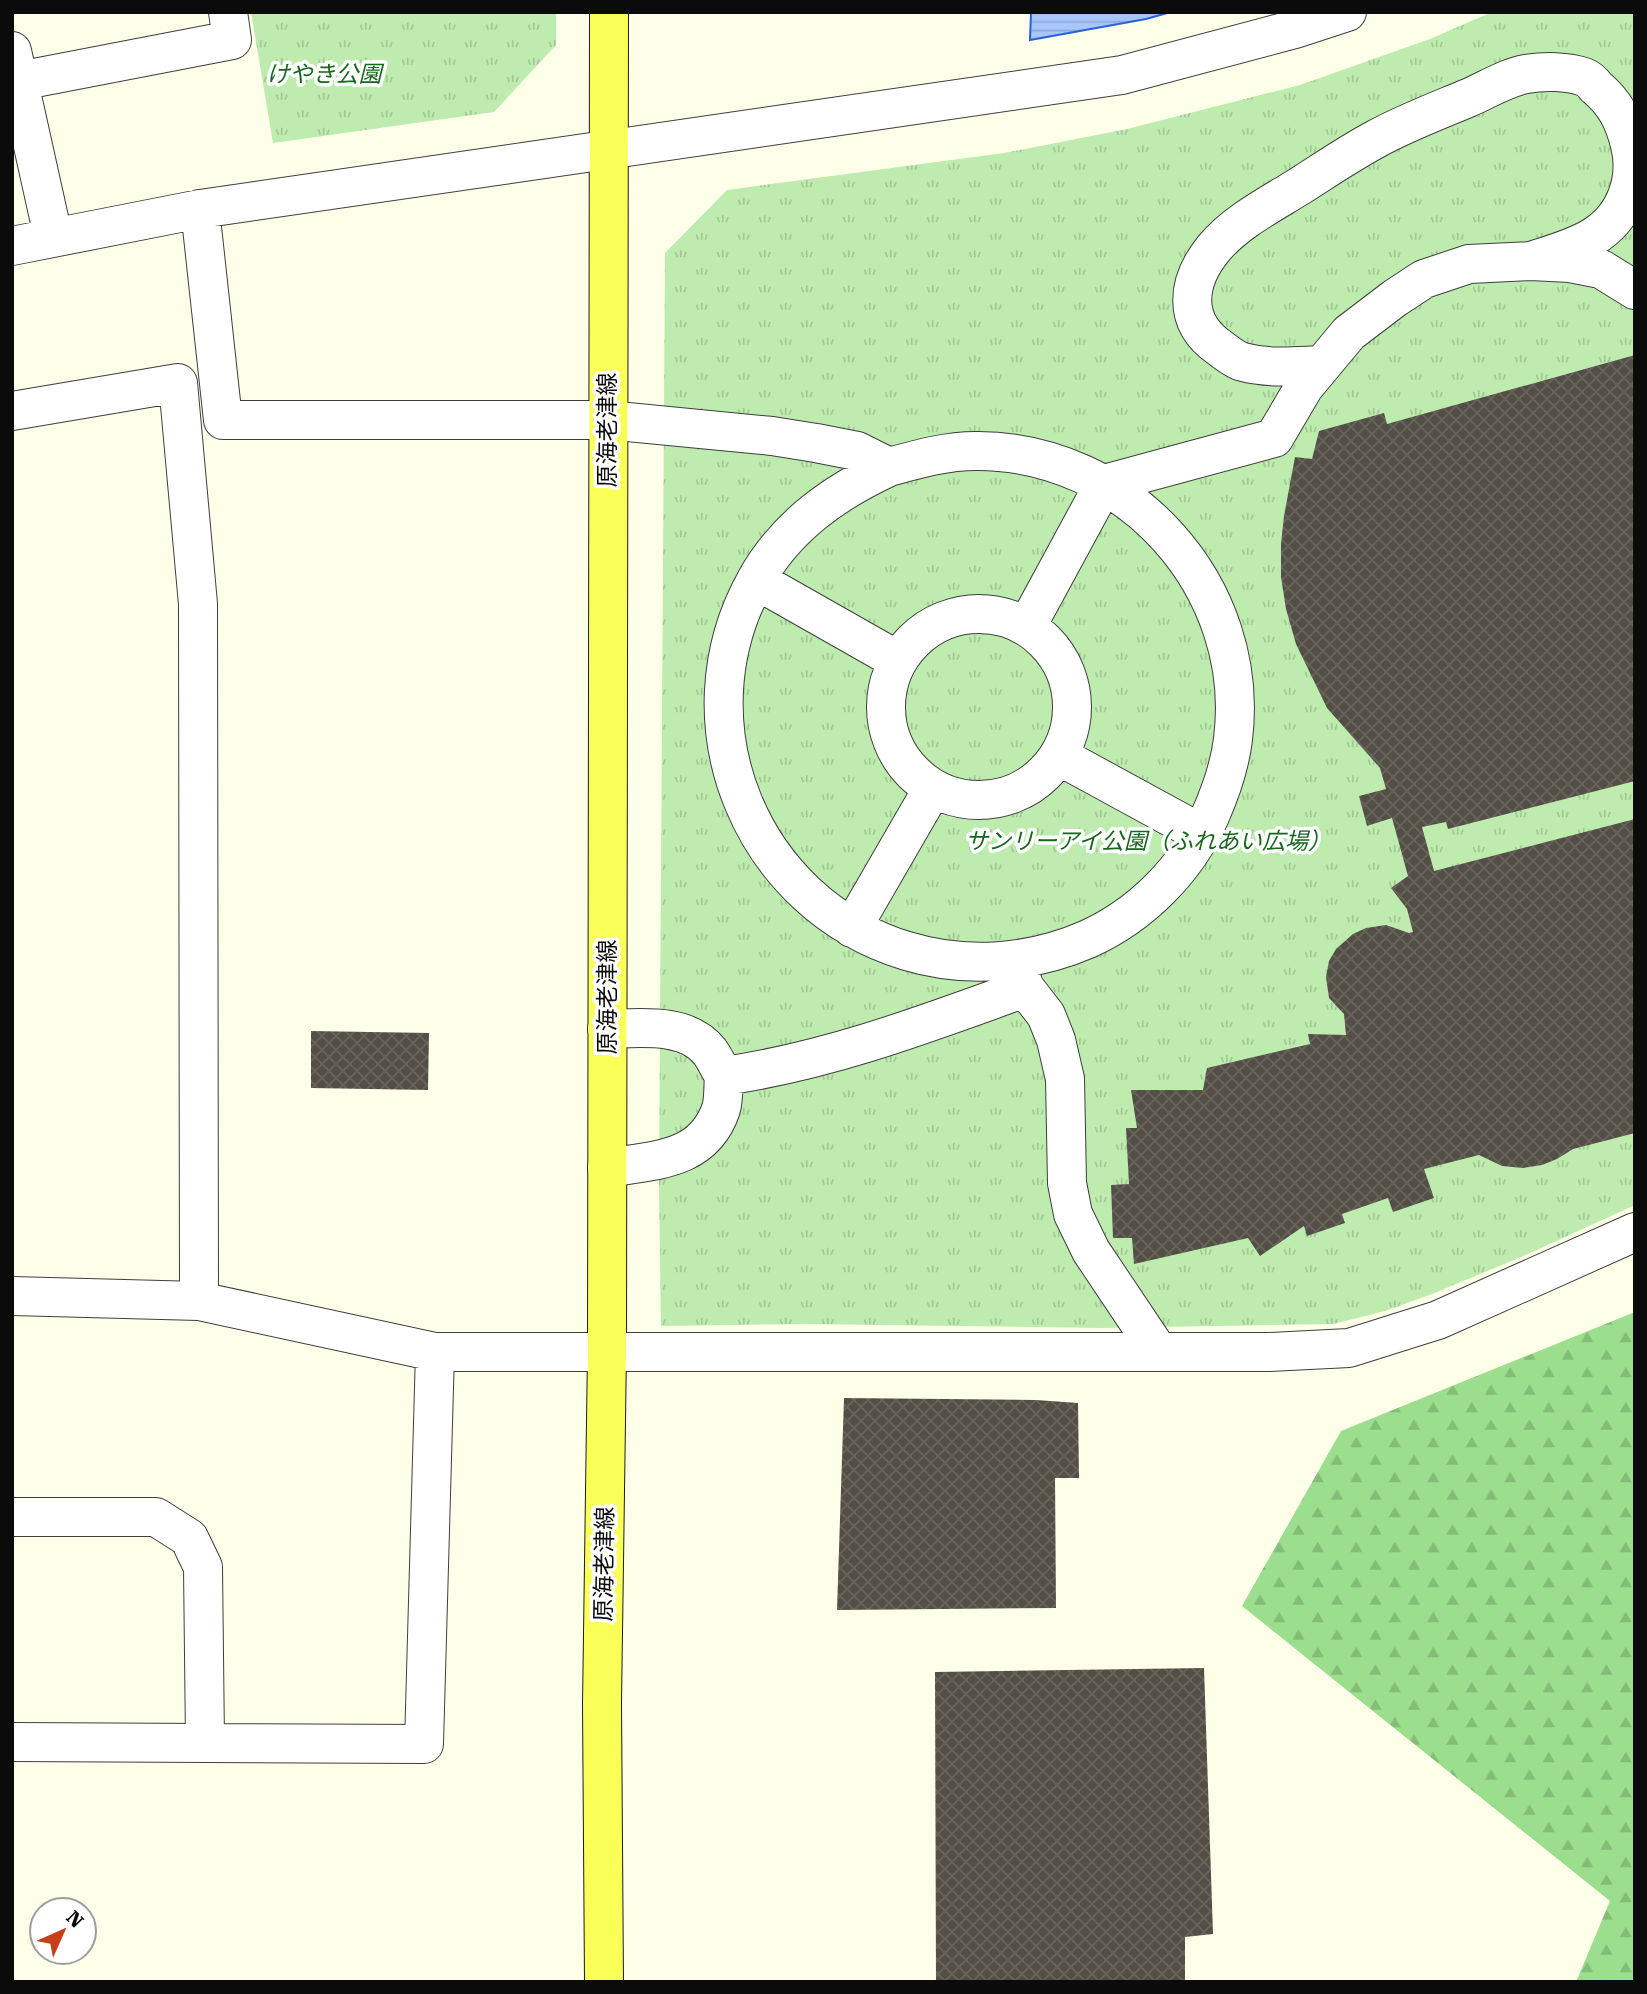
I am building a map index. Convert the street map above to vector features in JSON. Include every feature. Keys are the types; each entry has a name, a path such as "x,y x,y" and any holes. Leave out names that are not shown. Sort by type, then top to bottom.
{"main road":[{"name":"原海老津線","path":"604,1982 602,1704 607,1351 609,12"}],"street":[{"path":"53,236 16,66 232,40 228,12"},
{"path":"12,246 200,209 1122,75 1295,29 1347,12"},
{"path":"1321,365 1273,368 1239,361 1208,340 1197,326 1191,305 1203,264 1215,247 1275,201 1376,138 1439,109 1494,84 1525,75 1554,72 1586,78 1610,99 1624,121 1632,154 1632,184 1622,210 1609,227 1591,240 1531,261"},
{"path":"200,209 223,420 607,420 772,436 816,443 857,451 889,467"},
{"path":"1027,626 1104,484 1274,438 1304,387 1349,333 1424,279 1469,264 1531,261 1570,263 1601,269 1635,289"},
{"path":"12,411 178,383 198,604 199,1301"},
{"path":"724,1076 769,1069 845,1051 1020,974 1053,952 1090,938 1123,919 1154,895 1181,866 1202,834 1222,788 1233,738 1234,689 1225,639 1208,592 1180,550 1146,514 1104,484 1064,466 1021,455 976,451 932,456 889,467 826,501 776,550 757,580 740,616 729,654 724,694 725,734 732,774 746,811 765,846 790,878 819,906 852,928 890,946 931,958 973,962 1020,974 1046,1015 1056,1040 1065,1079 1067,1183 1073,1214 1091,1251 1158,1351"},
{"path":"757,580 897,660"},
{"path":"979,613 1004,616 1027,626 1050,645 1068,680 1072,699 1070,728 1059,756 1044,775 1025,789 1002,797 979,800 954,797 933,788 913,773 898,754 888,731 885,707 888,683 897,660 912,640 932,625 955,616 979,613"},
{"path":"1059,756 1202,834"},
{"path":"852,928 933,788"},
{"path":"607,1029 654,1028 676,1031 694,1038 709,1050 724,1076 721,1108 701,1142 672,1156 607,1168"},
{"path":"12,1296 199,1301 435,1352 1269,1352 1349,1348 1438,1320 1635,1232"},
{"path":"12,1742 424,1744 435,1352"},
{"path":"12,1517 156,1517 189,1538 203,1567 205,1742"}],"green space":[{"name":"けやき公園","path":"251,12 556,12 556,45 494,112 273,143"},
{"name":"サンリーアイ公園（ふれあい広場）","path":"1492,12 1635,12 1635,1205 1432,1294 1385,1311 1333,1324 1103,1328 806,1324 661,1326 659,1186 665,253 727,190 1004,153 1127,129 1300,85 1430,39"},
{"path":"1635,1312 1635,1982 1576,1982 1610,1901 1242,1606 1341,1431"}],"water":[{"path":"1031,12 1171,12 1030,40"}],"building":[{"path":"1635,355 1635,781 1448,829 1446,822 1422,827 1434,871 1635,819 1635,1133 1573,1149 1542,1165 1523,1168 1502,1166 1479,1155 1424,1169 1434,1198 1393,1212 1388,1198 1342,1214 1345,1223 1307,1236 1304,1226 1260,1256 1248,1238 1134,1264 1132,1238 1113,1238 1111,1185 1129,1184 1126,1128 1137,1128 1131,1090 1203,1090 1207,1068 1310,1044 1308,1034 1346,1035 1344,1014 1329,998 1326,977 1329,961 1336,949 1353,934 1366,928 1386,925 1413,932 1407,909 1391,888 1408,876 1392,818 1367,826 1359,796 1386,789 1380,768 1327,708 1296,644 1286,609 1281,577 1281,544 1295,457 1312,459 1319,431 1384,413 1387,424"},
{"path":"311,1031 429,1033 428,1090 311,1088"},
{"path":"844,1398 1036,1400 1078,1403 1079,1478 1055,1478 1056,1608 837,1610"},
{"path":"1204,1668 1213,1934 1185,1937 1185,1982 936,1982 935,1672"}]}
